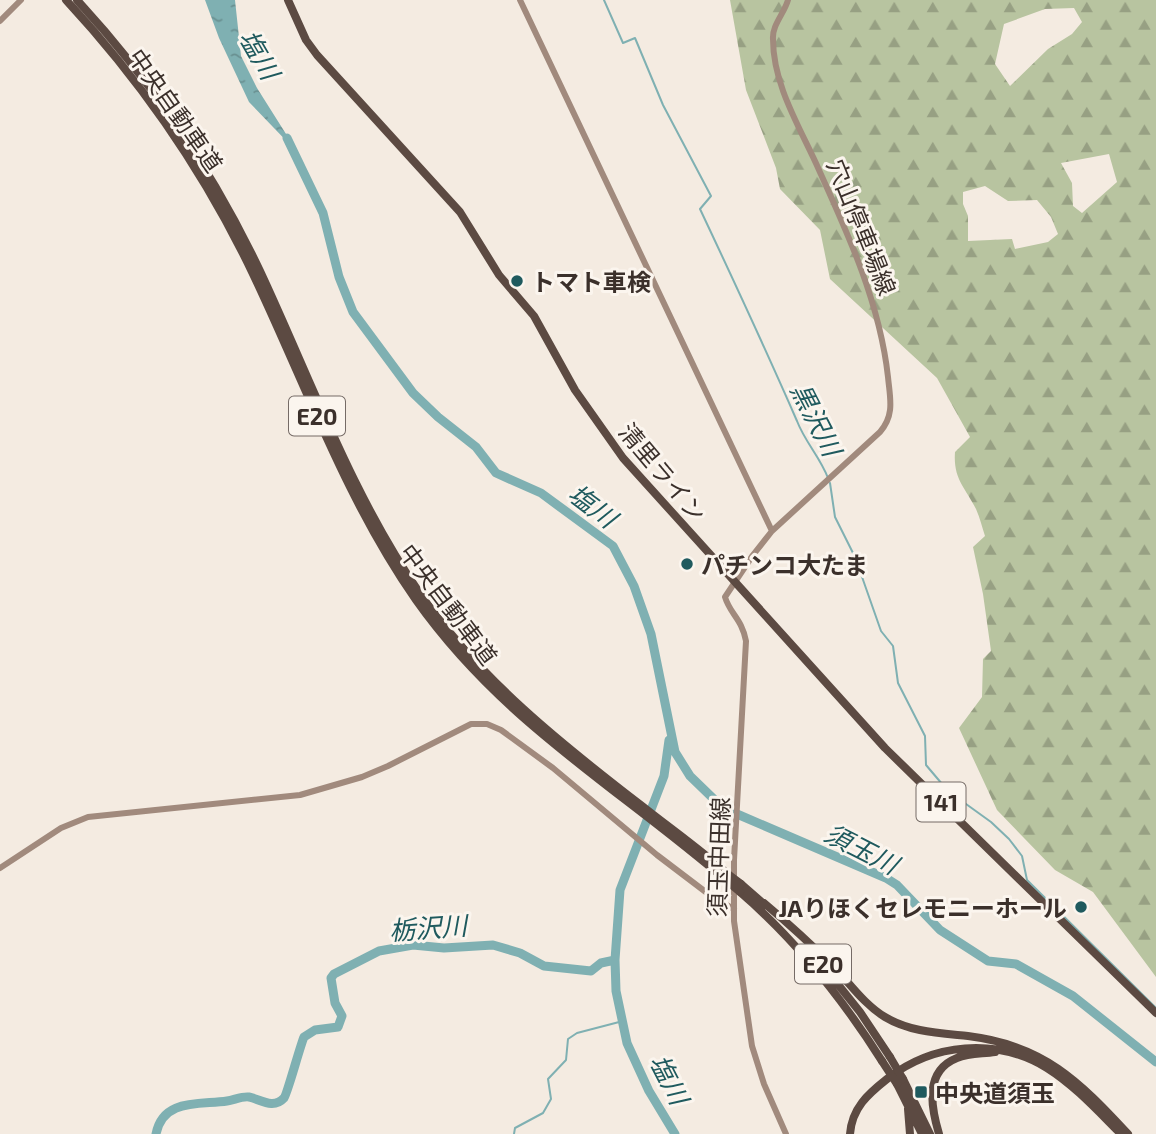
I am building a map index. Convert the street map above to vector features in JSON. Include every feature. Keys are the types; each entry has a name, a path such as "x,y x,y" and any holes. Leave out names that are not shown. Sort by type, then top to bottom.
{"highway":[{"name":"中央自動車道","path":"66,0 112,51 150,101 220,209 253,274 346,476 368,520 415,599 475,674 548,741 740,888 823,976 886,1059"},
{"name":"中央自動車道","path":"76,0 141,77 208,176 259,270 346,461 380,527 421,594 453,638 502,691 616,791"},
{"name":"清里ライン","path":"288,0 306,40 317,55 460,212 499,275 534,316 575,390 623,458 885,748 1156,1013"},
{"name":"中央自動車道","path":"740,888 764,903 836,980 930,1134"},
{"path":"764,903 810,943 864,1001 884,1017 915,1029 989,1040 1020,1049 1054,1065 1077,1081 1121,1134"},
{"path":"848,1134 848,1116 856,1101 873,1083 904,1060 944,1046 989,1040"},
{"path":"848,1134 860,1104 876,1087 906,1065 952,1049 980,1047 1001,1051 1045,1067 1128,1134"},
{"path":"939,1134 931,1093 943,1066 958,1057 1001,1051"},
{"name":"中央自動車道","path":"900,1082 922,1134"},
{"path":"906,1101 910,1134"}],"street":[{"path":"0,21 21,0"},
{"path":"520,0 772,531"},
{"name":"穴山停車場線","path":"735,583 772,531 880,432 887,424 891,411 886,358 864,273 781,84 772,38 776,23 788,0"},
{"name":"須玉中田線","path":"735,583 725,597 743,627 746,641 746,676 734,909 752,1046 764,1084 786,1134"},
{"path":"0,868 61,828 80,820 99,815 300,795 375,772 462,728 480,723 495,726 554,768 657,855 711,896 734,909"}],"green space":[{"path":"730,0 1156,0 1156,977 1093,892 1055,870 997,810 959,728 982,697 983,659 991,651 973,547 985,536 976,509 958,476 955,461 955,452 970,437 937,378 830,279 820,230 780,189 776,168 746,90","holes":["1074,8 1082,22 1072,34 1048,49 1010,86 995,64 1004,24 1045,9","1109,154 1117,182 1082,213 1073,206 1072,183 1061,163","985,186 1008,201 1037,200 1051,217 1058,234 1048,242 1015,249 1012,239 968,241 968,216 963,204 963,192"]}],"water":[{"path":"205,0 235,0 241,56 257,88 298,153 249,102 219,38"}],"waterway":[{"name":"黒沢川","path":"604,0 623,43 635,38 663,105 711,196 700,209 800,429 828,478"},
{"name":"塩川","path":"287,138 323,213 339,277 353,312 413,393 476,447 496,473 541,493 613,546 634,586 651,634 675,752 690,776 723,808 886,878 897,885 940,930 988,961 1016,964 1073,996 1156,1062"},
{"name":"黒沢川","path":"830,483 835,517 855,557 881,631 893,646 898,683 925,736 926,765 948,791 991,822 1009,839 1022,856 1027,880 1155,1007"},
{"name":"塩川","path":"669,740 664,776 620,890 615,960 616,991 627,1043 649,1091 675,1134"},
{"name":"栃沢川","path":"156,1134 166,1114 184,1106 246,1097 275,1103 284,1098 304,1037 315,1030 338,1027 342,1016 335,1003 331,978 379,951 413,945 444,948 493,945 520,953 544,966 591,971 601,963 615,960"},
{"path":"514,1134 515,1128 543,1113 551,1099 548,1079 566,1060 568,1039 577,1033 623,1021"}],"place":[{"name":"トマト車検","path":"517,281"},
{"name":"パチンコ大たま","path":"687,564"},
{"name":"JAりほくセレモニーホール","path":"1081,907"},
{"name":"中央道須玉","path":"921,1092"}],"water label":[{"name":"須玉川","path":"862,848"}]}
